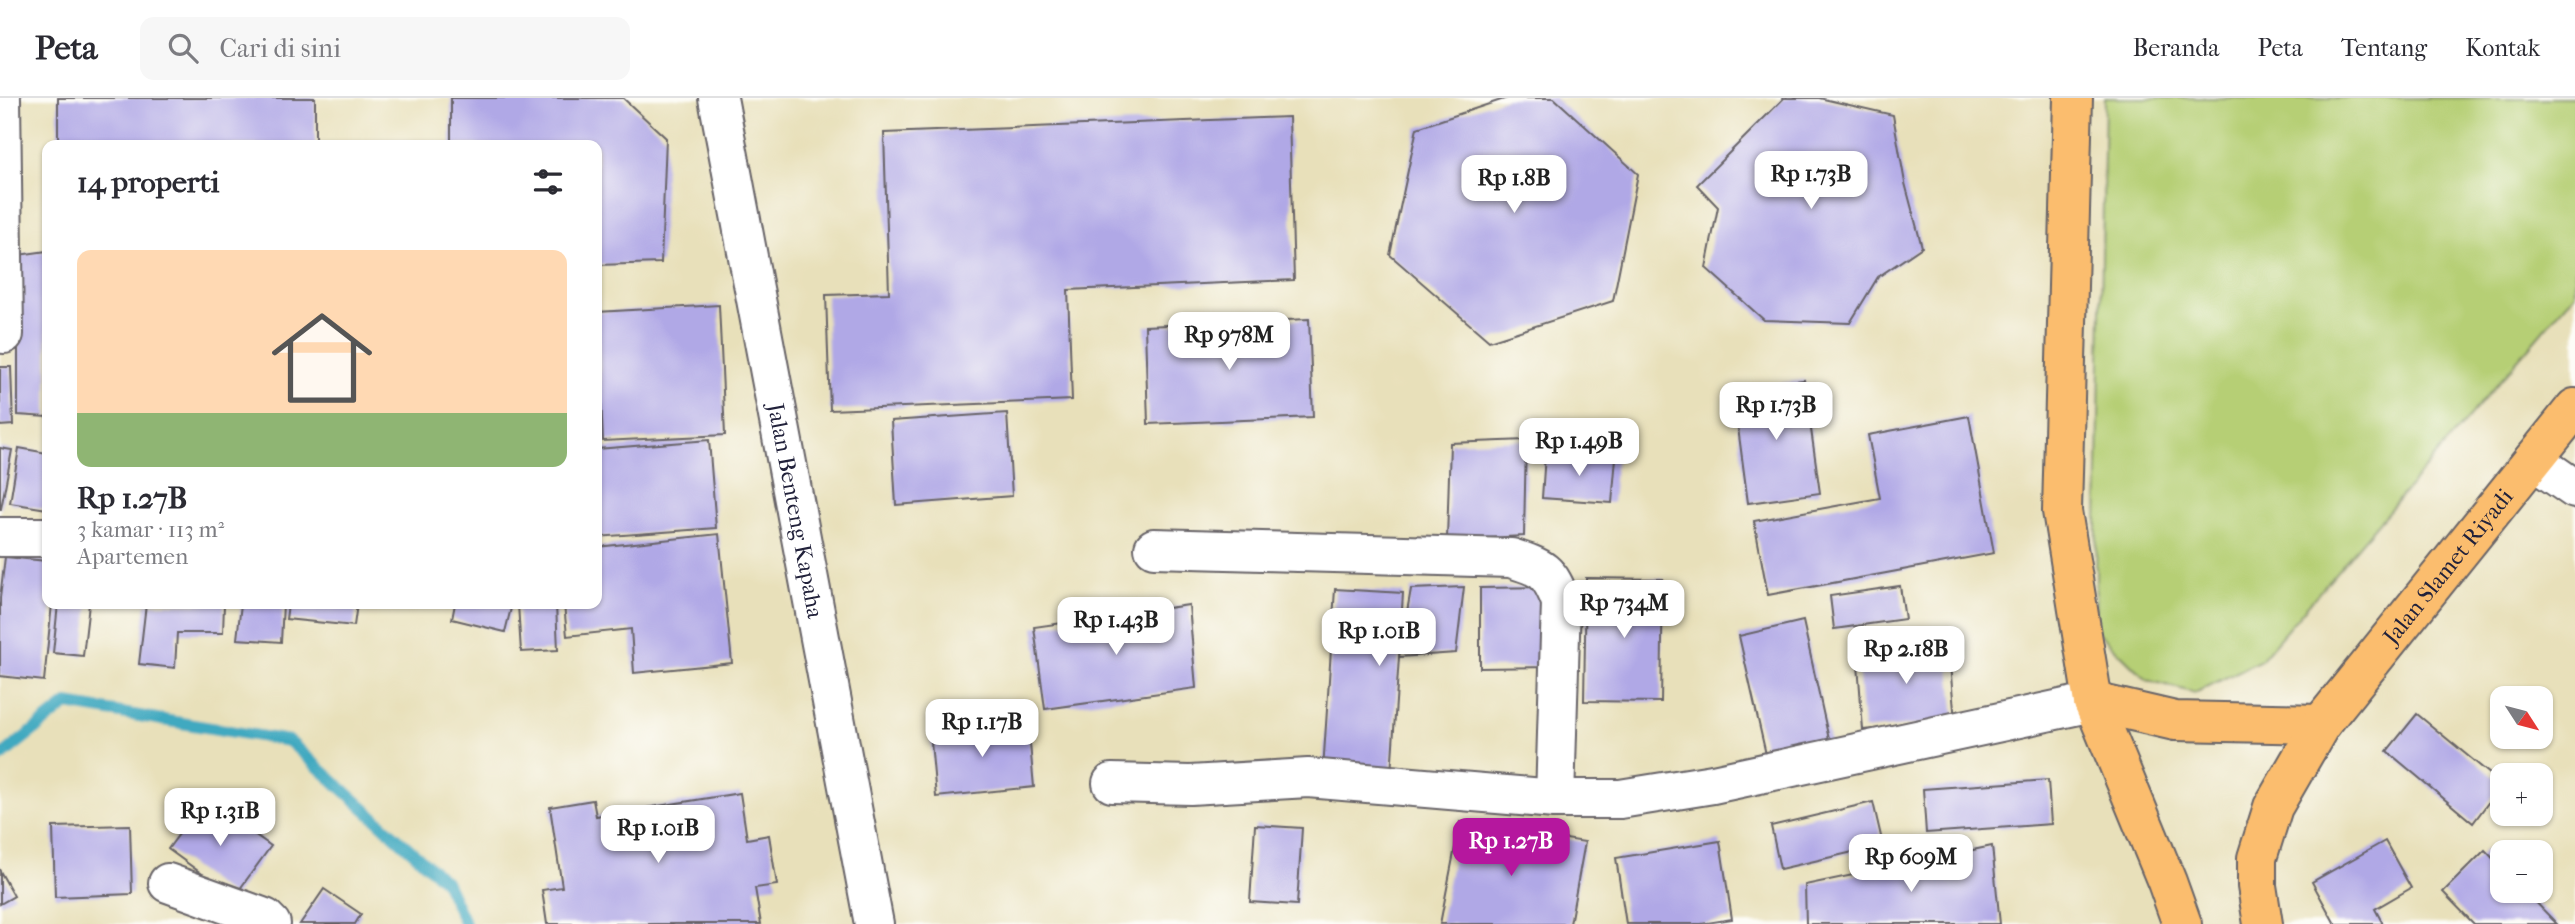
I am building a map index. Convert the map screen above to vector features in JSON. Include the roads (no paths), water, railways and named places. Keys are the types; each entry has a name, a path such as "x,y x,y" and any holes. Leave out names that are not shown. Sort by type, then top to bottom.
{"main road":[{"path":"2073,98 2062,512 2093,702 2182,924"},
{"name":"Jalan Slamet Riyadi","path":"2263,924 2257,886 2258,858 2273,807 2321,724 2575,408"},
{"path":"2093,702 2175,721 2321,724"}],"street":[{"path":"1,98 4,334"},
{"name":"Jalan Benteng Kapaha","path":"718,98 874,924"},
{"path":"2533,460 2575,489"},
{"path":"0,537 42,537"},
{"path":"1154,548 1511,558 1539,567 1553,582 1561,602 1555,799"},
{"path":"1112,783 1190,785 1308,778 1555,799 1620,799 1713,784 2093,702"},
{"path":"168,883 265,918 271,924"}],"waterway":[{"path":"0,757 67,704 289,741 445,881 465,924"}]}
